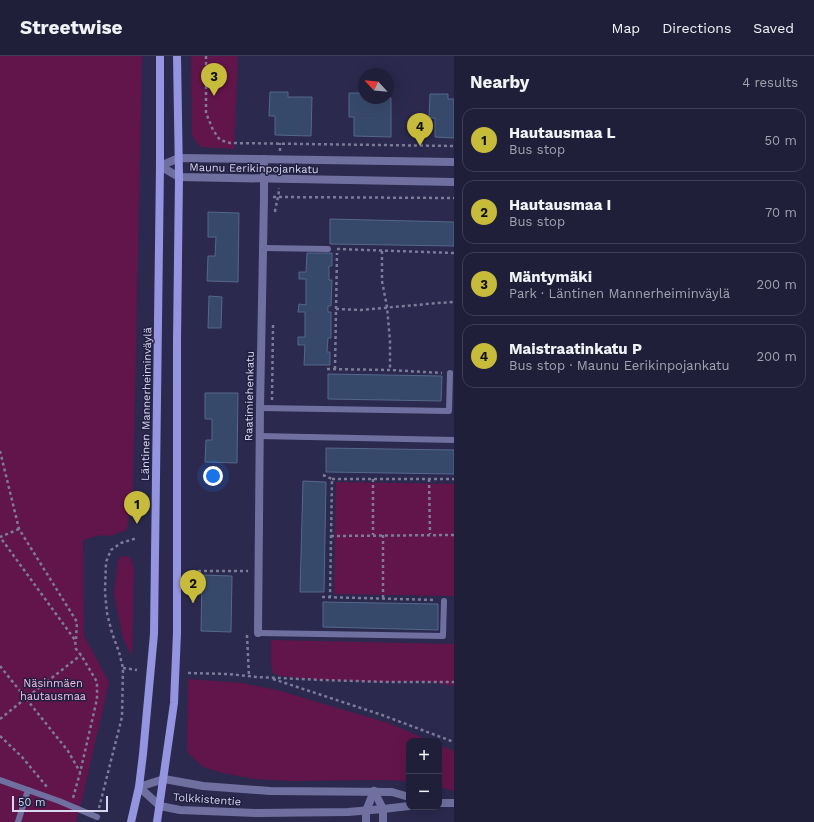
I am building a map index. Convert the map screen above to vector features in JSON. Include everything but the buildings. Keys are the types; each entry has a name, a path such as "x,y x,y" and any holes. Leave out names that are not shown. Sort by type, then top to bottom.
{"main road":[{"name":"Läntinen Mannerheiminväylä","path":"131,822 139,787 154,634 160,56"},
{"path":"157,822 174,703 177,633 177,341 179,158 177,56"}],"street":[{"name":"Maunu Eerikinpojankatu","path":"160,166 179,158 454,162"},
{"name":"Raatimiehenkatu","path":"258,633 259,436 264,159"},
{"name":"Maunu Eerikinpojankatu","path":"160,166 179,177 454,182"},
{"name":"Tolkkistentie","path":"139,787 164,779 203,786 270,791 374,791 392,792 406,796"},
{"name":"Tolkkistentie","path":"139,787 160,806 180,810 256,813 348,812 406,806"},
{"path":"374,791 383,809 383,822"},
{"path":"366,822 366,811 374,791"},
{"path":"442,803 454,803"}],"lane":[{"path":"263,248 328,249"},
{"path":"260,408 449,411 450,373"},
{"path":"259,436 454,440"},
{"path":"258,633 443,636 444,601"},
{"path":"0,780 59,801 97,817"},
{"path":"18,822 28,790"}],"path":[{"path":"206,56 206,113 213,130 220,140 230,143 454,146"},
{"path":"264,197 454,198"},
{"path":"328,249 454,253"},
{"path":"335,369 337,250"},
{"path":"382,251 382,281 388,307 390,370"},
{"path":"336,309 361,310 438,302 454,302"},
{"path":"327,369 450,373"},
{"path":"0,450 19,529 77,622 76,649 97,682 97,699 71,806"},
{"path":"324,475 332,479 454,479"},
{"path":"330,597 332,479"},
{"path":"373,479 373,535"},
{"path":"429,479 430,534"},
{"path":"19,529 0,537 76,640"},
{"path":"383,535 383,598"},
{"path":"331,536 454,535"},
{"path":"97,817 122,717 123,668 107,613 105,592 106,562 112,550 121,543 137,538"},
{"path":"193,603 194,571 249,571"},
{"path":"322,597 444,601"},
{"path":"0,719 81,655"},
{"path":"0,666 68,751 80,773"},
{"path":"123,668 138,670"},
{"path":"188,673 228,674 269,678 388,682 454,682"},
{"path":"269,678 382,715 454,742"},
{"path":"0,736 22,757 59,801"}],"green space":[{"name":"Näsinmäen hautausmaa","path":"0,56 142,56 133,490 127,530 110,536 101,535 83,540 84,636 109,682 76,822 0,822"},
{"path":"191,56 238,56 234,149 201,147 192,135"},
{"path":"336,482 454,484 454,596 334,594"},
{"path":"122,556 130,557 134,569 132,656 123,638 114,594 118,561"},
{"path":"271,640 454,644 454,686 426,681 388,682 322,680 279,676 273,673 271,665"},
{"path":"188,679 242,683 277,690 388,723 424,738 406,738 406,781 291,781 254,779 223,773 203,767 187,752"},
{"path":"442,746 454,751 454,791 442,788"}],"place":[{"name":"Mäntymäki","path":"214,96"},
{"name":"Maistraatinkatu P","path":"420,146"},
{"name":"Hautausmaa L","path":"137,524"},
{"name":"Hautausmaa I","path":"193,603"}]}
